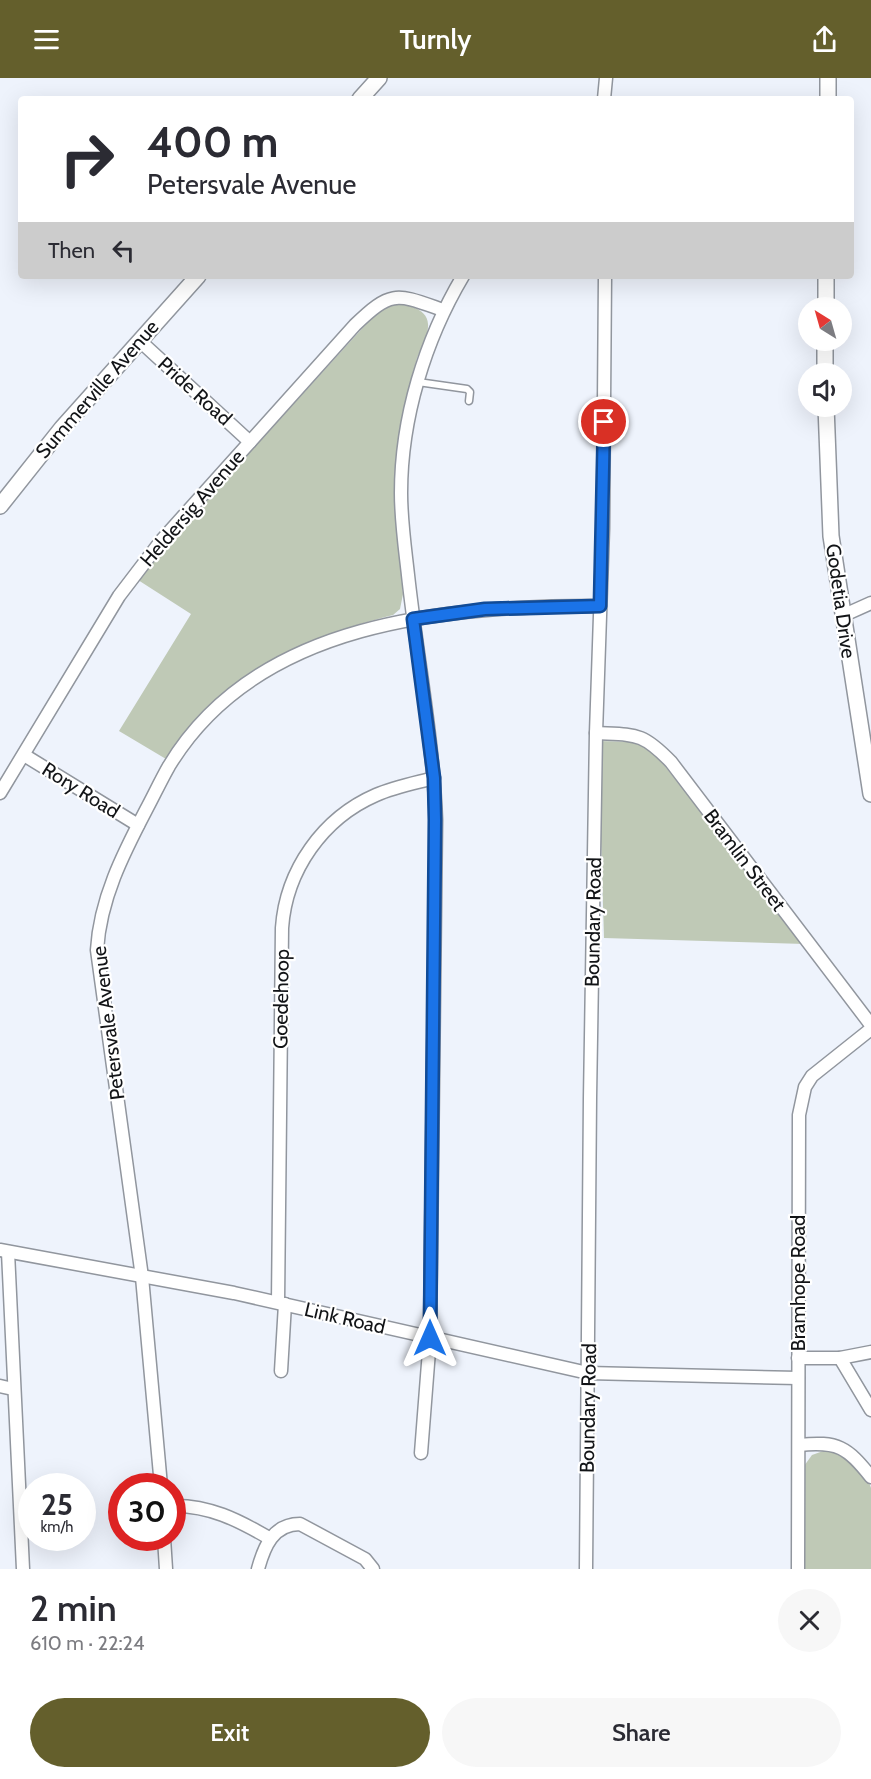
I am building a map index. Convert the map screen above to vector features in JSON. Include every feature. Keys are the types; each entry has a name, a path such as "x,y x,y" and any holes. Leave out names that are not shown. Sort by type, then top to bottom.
{"street":[{"path":"363,96 379,78"},
{"path":"604,96 606,78"},
{"path":"828,78 828,96"},
{"name":"Summerville Avenue","path":"0,506 62,428 195,279"},
{"path":"421,1453 430,1338 436,866 434,778 413,619 401,495 406,430 418,382 443,310 461,279"},
{"name":"Boundary Road","path":"586,1569 596,733 603,528 605,279"},
{"path":"826,279 826,297"},
{"name":"Heldersig Avenue","path":"0,793 119,596 161,542 356,325 381,301 402,297 443,310"},
{"name":"Pride Road","path":"140,341 250,441"},
{"name":"Godetia Drive","path":"826,417 828,501 842,616 871,794"},
{"path":"842,616 871,603"},
{"name":"Petersvale Avenue","path":"160,1473 142,1277 97,950 104,903 138,825 170,764 207,718 240,689 283,660 323,642 413,619 485,609 600,606"},
{"name":"Bramlin Street","path":"596,733 634,735 645,738 670,762 871,1027"},
{"name":"Rory Road","path":"24,755 138,825"},
{"name":"Goedehoop","path":"281,1371 282,928 287,891 312,845 334,820 377,794 434,778"},
{"name":"Bramhope Road","path":"798,1569 799,1115 801,1099 805,1087 818,1070 871,1027"},
{"path":"4,1251 21,1487 23,1569"},
{"name":"Link Road","path":"4,1251 142,1277 182,1282 588,1373 798,1378"},
{"path":"798,1358 840,1358 871,1352"},
{"path":"840,1358 871,1410"},
{"path":"0,1386 13,1389"},
{"path":"799,1445 833,1444 855,1457 871,1477"},
{"path":"186,1507 203,1508 223,1514 269,1538"},
{"path":"258,1569 269,1538 283,1528 300,1524 365,1559 373,1569"},
{"path":"165,1551 166,1569"}],"lane":[{"path":"418,382 467,388 470,392 469,401"}],"green space":[{"path":"391,304 419,310 427,318 428,324 408,392 400,435 397,503 403,594 400,609 393,615 356,625 292,649 265,664 239,682 215,704 190,729 166,759 119,731 191,614 138,580 168,542 378,311"},
{"path":"598,741 646,742 805,944 604,938"},
{"path":"826,1450 839,1454 853,1463 869,1482 871,1488 871,1569 803,1569 804,1466 812,1455"}],"route":[{"path":"430,1338 435,820 434,778 413,619 485,609 600,606 604,422"}]}
